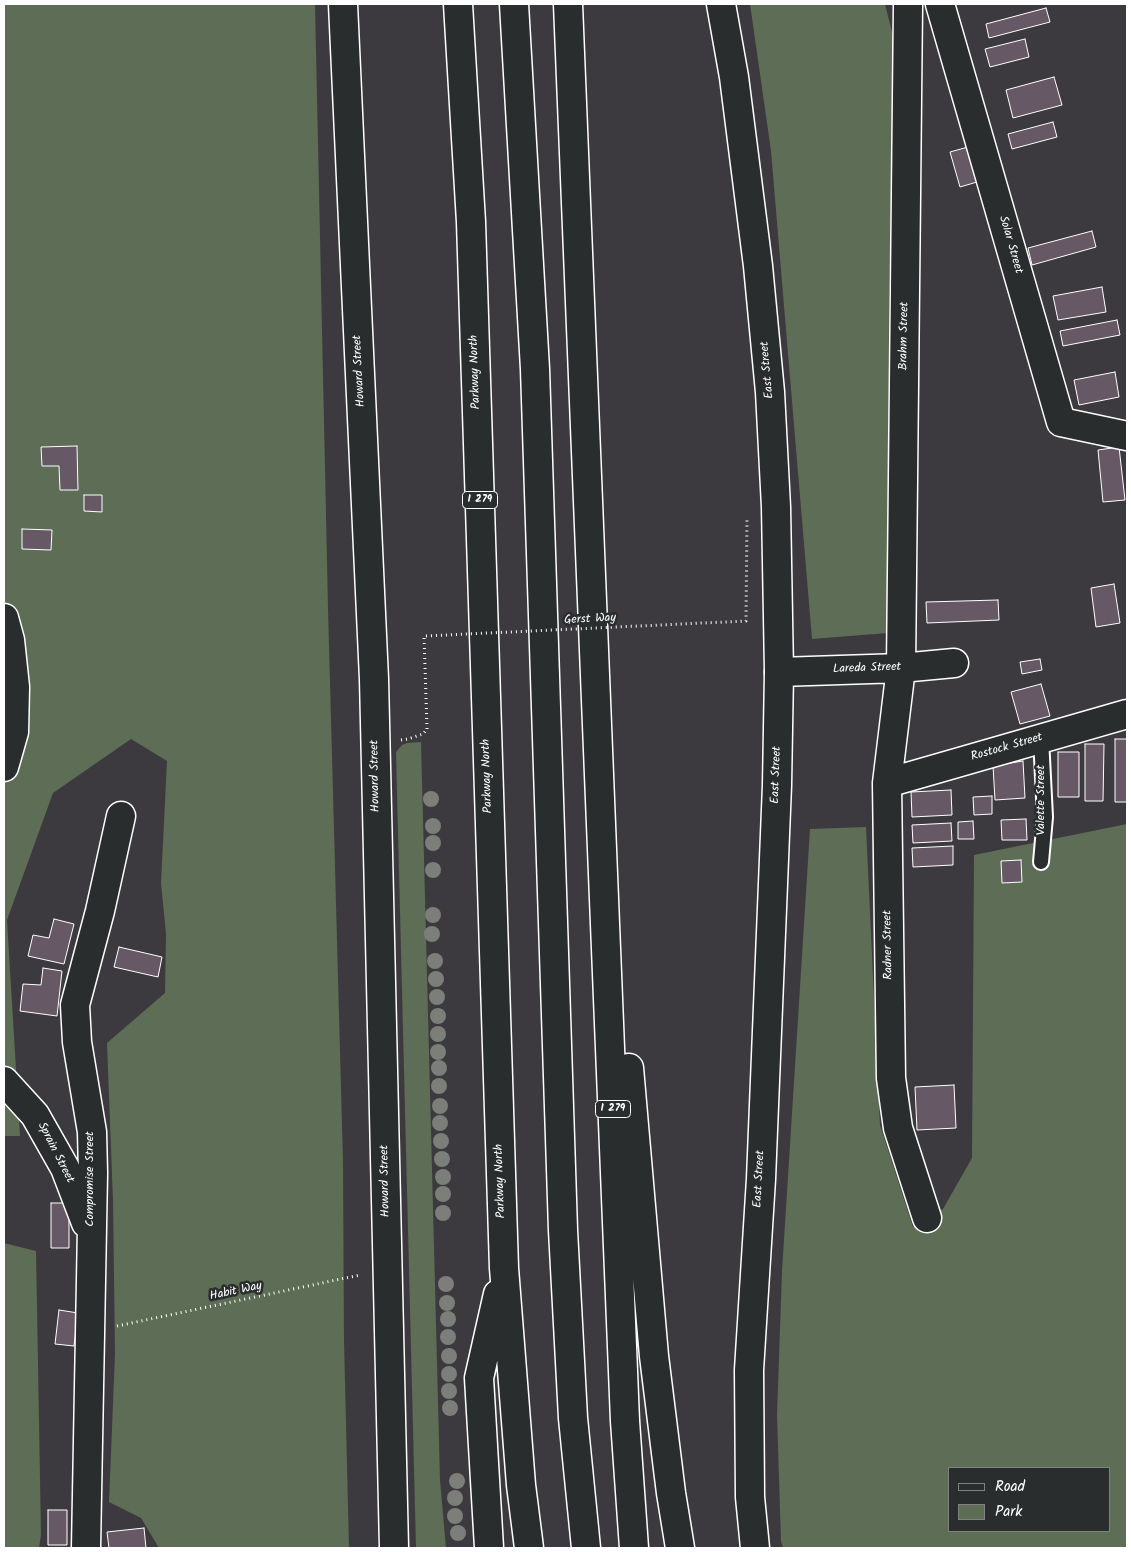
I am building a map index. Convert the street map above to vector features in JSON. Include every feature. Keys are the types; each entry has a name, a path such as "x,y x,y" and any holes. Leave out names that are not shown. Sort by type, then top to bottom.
{"main road":[{"name":"Howard Street","path":"343,4 374,679 394,1548"},
{"name":"Parkway North","path":"458,4 471,222 504,1268 521,1485 529,1548"},
{"path":"514,4 535,369 563,1230 573,1418 586,1548"},
{"name":"I 279","path":"568,4 625,1421 634,1548"},
{"name":"East Street","path":"721,4 734,77 754,238 770,392 776,507 779,672 777,785 762,1151 749,1370 750,1497 755,1548"},
{"name":"Brahm Street","path":"901,668 908,4"},
{"name":"Solar Street","path":"940,4 1061,422 1127,436"},
{"path":"4,618 10,640 14,687 14,732 4,768"},
{"name":"Lareda Street","path":"779,672 901,668 954,663"},
{"name":"Radner Street","path":"901,668 887,783 891,1078 898,1128 927,1218"},
{"path":"596,669 654,1356 671,1493 680,1548"},
{"name":"Rostock Street","path":"887,783 1127,714"},
{"name":"Compromise Street","path":"86,1548 93,1173 92,1132 77,1042 75,1004 100,911 121,816"},
{"name":"Sprain Street","path":"4,1081 36,1116 65,1168 91,1234"},
{"path":"489,1548 479,1378 504,1268"}],"lane":[{"name":"Valette Street","path":"1041,738 1045,817 1041,862"}],"path":[{"name":"Gerst Way","path":"427,729 424,636 746,621 747,518"},
{"name":"Habit Way","path":"89,1332 388,1270"}],"green space":[{"path":"4,4 315,4 328,608 343,1162 344,1340 349,1548 159,1548 141,1518 109,1502 115,1354 113,1201 107,1043 165,993 166,934 161,883 167,761 131,739 53,793 7,920 20,1136 4,1136"},
{"path":"750,4 885,4 894,40 889,309 888,633 812,639 771,151"},
{"path":"421,742 440,1480 446,1548 416,1548 396,752 402,745 407,743"},
{"path":"1127,824 1127,1548 783,1548 781,1541 777,1415 782,1271 810,829 866,827 880,1125 913,1227 943,1209 972,1158 974,855"},
{"path":"4,1243 36,1251 41,1535 39,1548 4,1548"}],"building":[{"path":"1046,8 1050,22 989,38 986,24"},
{"path":"1025,39 1029,57 990,67 985,49"},
{"path":"1054,77 1062,105 1013,118 1006,90"},
{"path":"1053,122 1057,137 1012,149 1008,134"},
{"path":"968,147 977,182 960,187 950,152"},
{"path":"1092,231 1096,247 1032,265 1028,248"},
{"path":"1102,287 1106,312 1058,320 1053,296"},
{"path":"1117,320 1120,335 1063,346 1060,331"},
{"path":"1115,372 1119,397 1079,405 1074,380"},
{"path":"77,446 78,490 60,490 59,466 42,466 41,447"},
{"path":"1119,447 1125,500 1103,502 1098,450"},
{"path":"84,495 102,495 102,512 84,511"},
{"path":"22,529 52,530 51,550 22,549"},
{"path":"1114,584 1120,623 1096,627 1091,588"},
{"path":"998,600 999,620 927,623 926,602"},
{"path":"1040,659 1042,670 1022,674 1020,662"},
{"path":"1041,684 1050,716 1020,724 1011,692"},
{"path":"1115,739 1127,739 1127,802 1115,802"},
{"path":"1085,744 1104,744 1103,801 1085,801"},
{"path":"1058,752 1079,752 1079,797 1058,797"},
{"path":"1023,761 1025,798 995,800 993,766"},
{"path":"951,790 952,815 912,817 911,792"},
{"path":"992,796 992,814 974,815 973,797"},
{"path":"1026,819 1027,840 1002,840 1001,820"},
{"path":"973,821 974,839 958,839 958,822"},
{"path":"951,823 952,841 913,843 912,825"},
{"path":"953,846 953,865 913,867 912,848"},
{"path":"1021,860 1022,882 1002,883 1001,861"},
{"path":"54,919 74,924 64,964 28,956 33,935 49,938"},
{"path":"119,947 162,957 158,977 114,967"},
{"path":"43,968 62,971 57,1016 20,1011 23,984 41,985"},
{"path":"954,1085 956,1128 917,1130 915,1087"},
{"path":"51,1203 69,1203 69,1248 51,1248"},
{"path":"59,1310 78,1313 74,1346 55,1344"},
{"path":"48,1510 67,1510 67,1545 48,1545"},
{"path":"144,1528 146,1548 109,1548 107,1532"}]}
